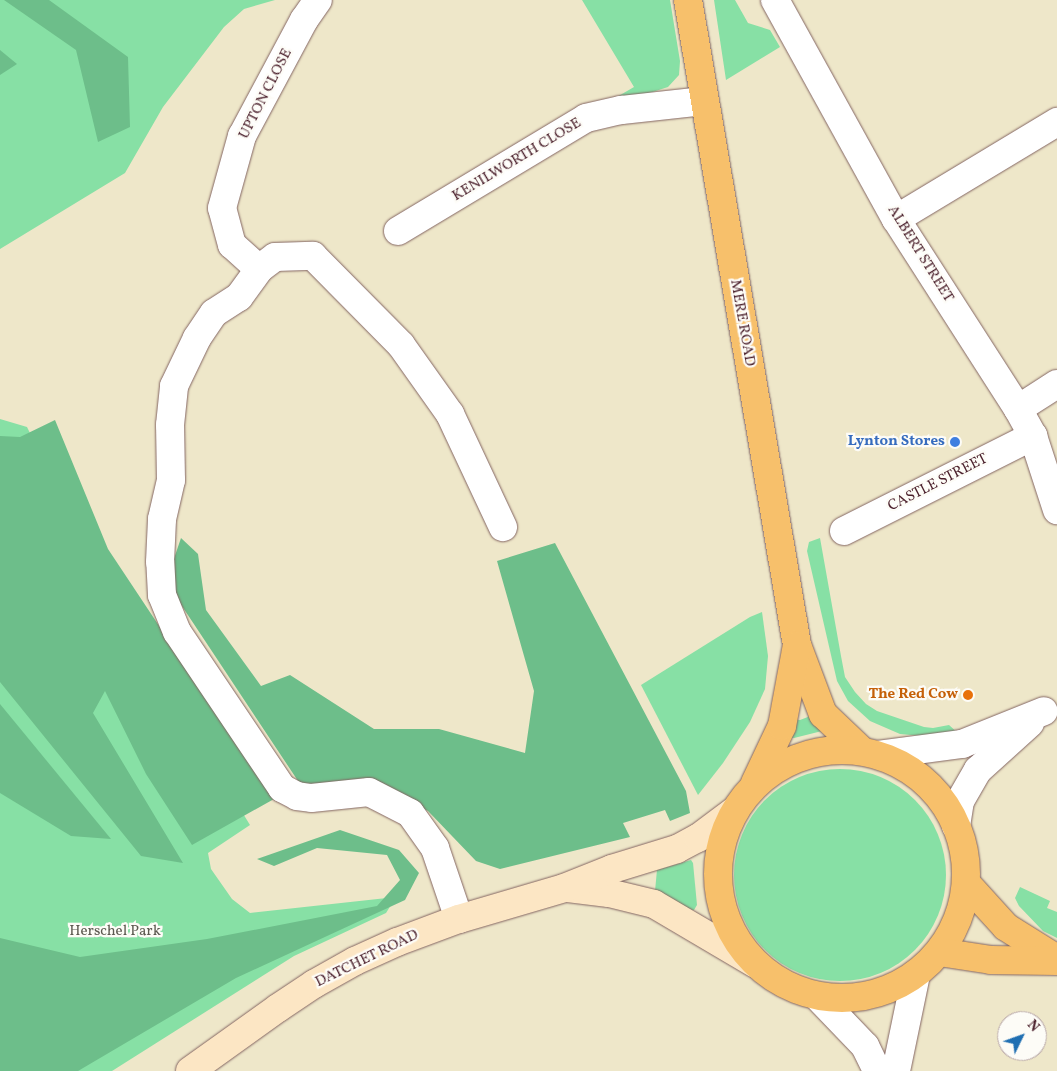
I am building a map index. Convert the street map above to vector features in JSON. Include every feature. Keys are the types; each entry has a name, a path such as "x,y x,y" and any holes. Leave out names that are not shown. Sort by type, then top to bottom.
{"main road":[{"name":"MERE ROAD","path":"688,0 797,645"},
{"path":"797,645 823,714 870,753 910,771 937,795 956,826 964,854 966,883 957,920 939,952 916,974 888,990 853,998 818,997 785,985 756,964 721,906 717,874 721,841 734,811 754,785 782,726 797,645"},
{"path":"754,785 778,767 804,755 833,750 870,753"},
{"name":"DATCHET ROAD","path":"190,1071 314,984 397,942 459,919 564,888 612,869 677,849 698,838 734,811"},
{"path":"966,883 1006,927 1057,960"},
{"name":"DATCHET ROAD","path":"564,888 609,893 654,904 756,964"},
{"path":"939,952 991,960 1057,960"}],"street":[{"name":"UPTON CLOSE","path":"259,269 232,245 222,208 242,136 304,20 318,0"},
{"name":"ALBERT STREET","path":"779,1 896,219 1018,409 1033,436 1057,510"},
{"name":"KENILWORTH CLOSE","path":"398,232 586,118 622,110 704,101"},
{"path":"896,219 1057,122"},
{"path":"459,919 435,848 410,813 369,792 311,798 296,796 282,788 177,632 162,595 160,562 162,519 171,480 170,425 174,386 197,338 214,313 239,297 259,269 275,257 313,256 401,345 450,414 503,527"},
{"path":"1018,409 1057,384"},
{"name":"CASTLE STREET","path":"844,531 1033,436"},
{"path":"870,753 962,744 1050,707"},
{"path":"956,826 960,801 978,770 1050,707"},
{"path":"896,1071 916,974"},
{"path":"818,997 865,1046 877,1071"}],"green space":[{"path":"0,0 275,0 244,9 224,27 163,107 125,173 0,249"},
{"path":"4,0 49,0 128,57 130,127 98,142 76,50"},
{"path":"582,0 670,0 680,61 679,75 668,87 591,112 634,87"},
{"path":"714,0 735,0 748,23 770,30 780,47 726,80"},
{"path":"0,50 17,64 0,75"},
{"name":"Herschel Park","path":"0,419 27,427 114,604 250,825 208,853 211,869 232,899 250,913 396,897 386,913 294,956 112,1071 0,1071"},
{"path":"55,420 108,549 274,799 192,845 146,774 105,691 93,713 183,863 141,856 0,682 0,436 20,437"},
{"path":"181,538 198,554 206,610 261,686 290,675 374,729 439,729 525,753 534,691 497,561 555,543 686,791 690,813 670,821 665,810 623,823 630,837 500,869 476,861 428,811 378,786 300,784 166,582"},
{"path":"820,538 845,677 855,692 866,704 877,711 924,727 933,728 949,725 959,734 933,737 900,734 870,721 848,701 837,681 807,551 809,542"},
{"path":"762,612 768,656 765,689 750,722 723,763 698,795 641,685 750,617"},
{"path":"0,704 111,839 71,836 0,793"},
{"path":"818,713 822,731 794,738 788,737 791,719 800,720"},
{"path":"830,769 850,769 890,781 915,800 928,816 938,834 944,854 946,875 944,896 938,916 928,934 915,950 899,963 881,973 850,981 830,981 790,969 773,957 758,942 742,916 734,885 734,865 746,825 758,808 773,793 799,777"},
{"path":"340,830 399,850 419,873 405,900 236,978 78,1071 0,1071 0,938 80,957 207,939 377,906 400,880 387,855 317,848 274,866 257,859"},
{"path":"691,860 693,863 697,905 694,910 688,910 655,891 657,870"},
{"path":"1020,887 1050,901 1047,908 1057,912 1057,938 1043,931 1019,906 1015,898"}],"place":[{"name":"Lynton Stores","path":"955,442"},
{"name":"The Red Cow","path":"968,695"}]}
